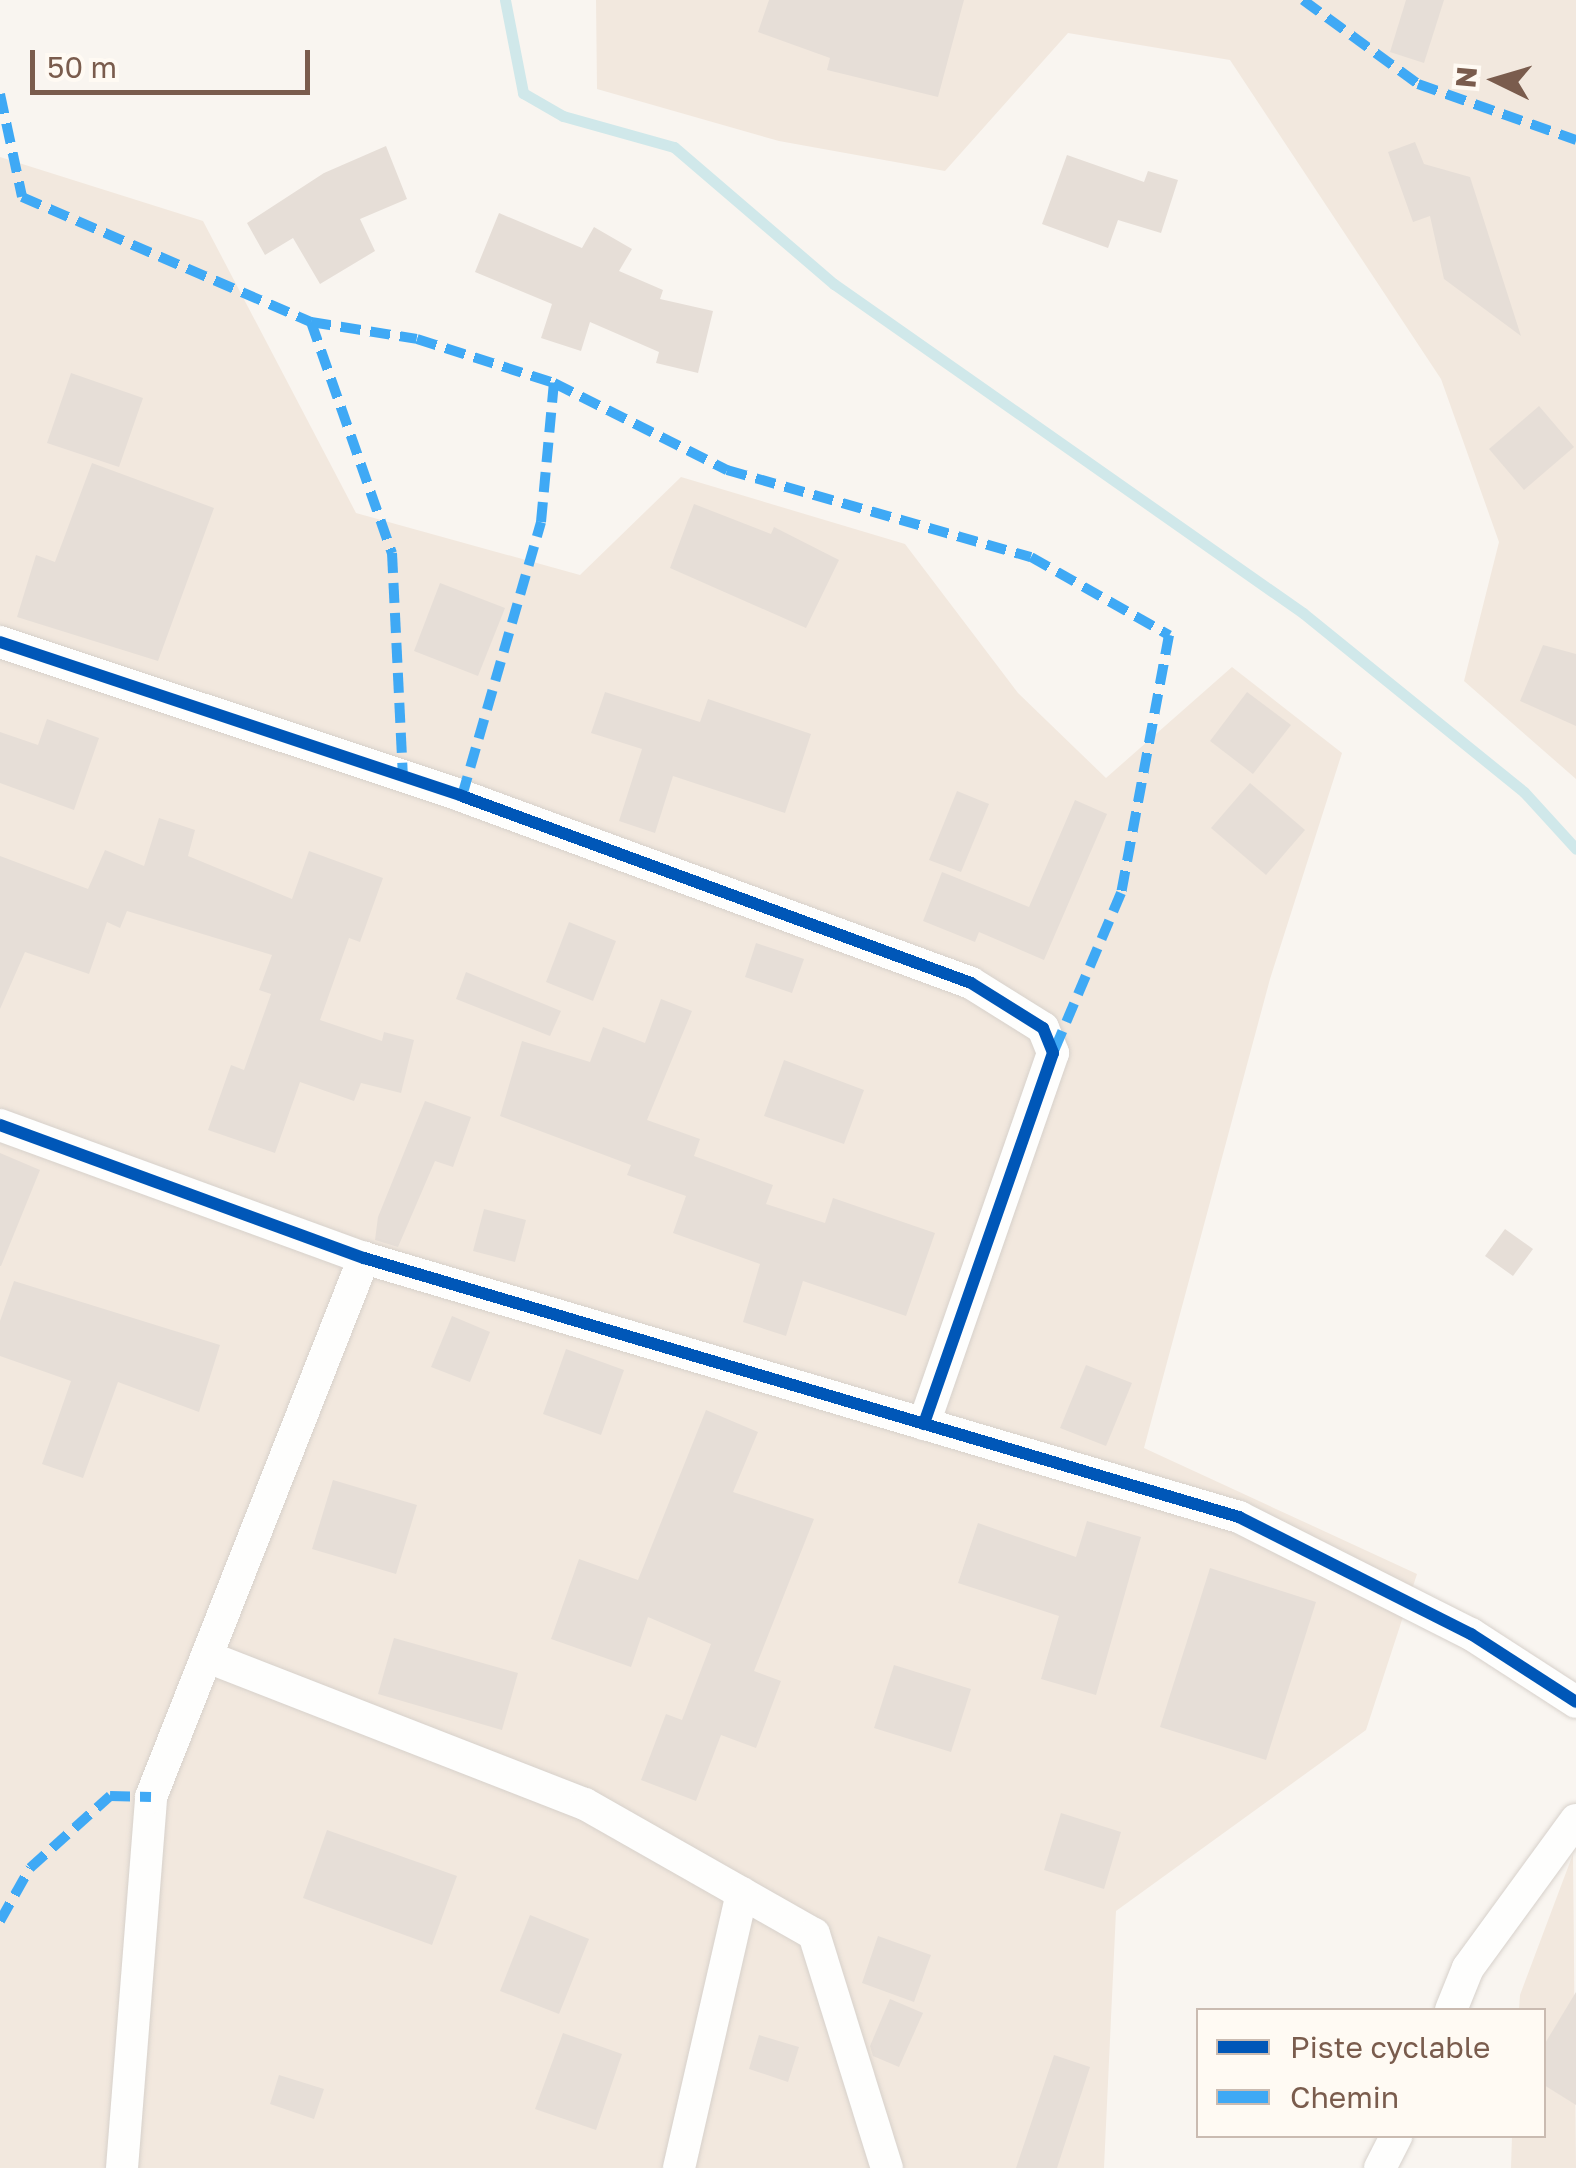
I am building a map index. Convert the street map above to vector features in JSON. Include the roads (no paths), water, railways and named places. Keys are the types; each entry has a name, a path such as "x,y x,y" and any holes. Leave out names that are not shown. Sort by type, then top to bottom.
{"street":[{"path":"0,642 462,796 971,983 1043,1028 1054,1053 924,1424"},
{"path":"0,1125 364,1258 1239,1517 1471,1634 1576,1702"},
{"path":"122,2168 152,1797 210,1658 364,1258"},
{"path":"210,1658 585,1804 814,1934 887,2168"},
{"path":"1452,2008 1468,1968 1576,1820"},
{"path":"678,2168 742,1893"},
{"path":"1380,2168 1395,2138"}],"waterway":[{"path":"505,0 523,93 563,116 674,147 834,284 1303,613 1524,792 1576,849"}]}
